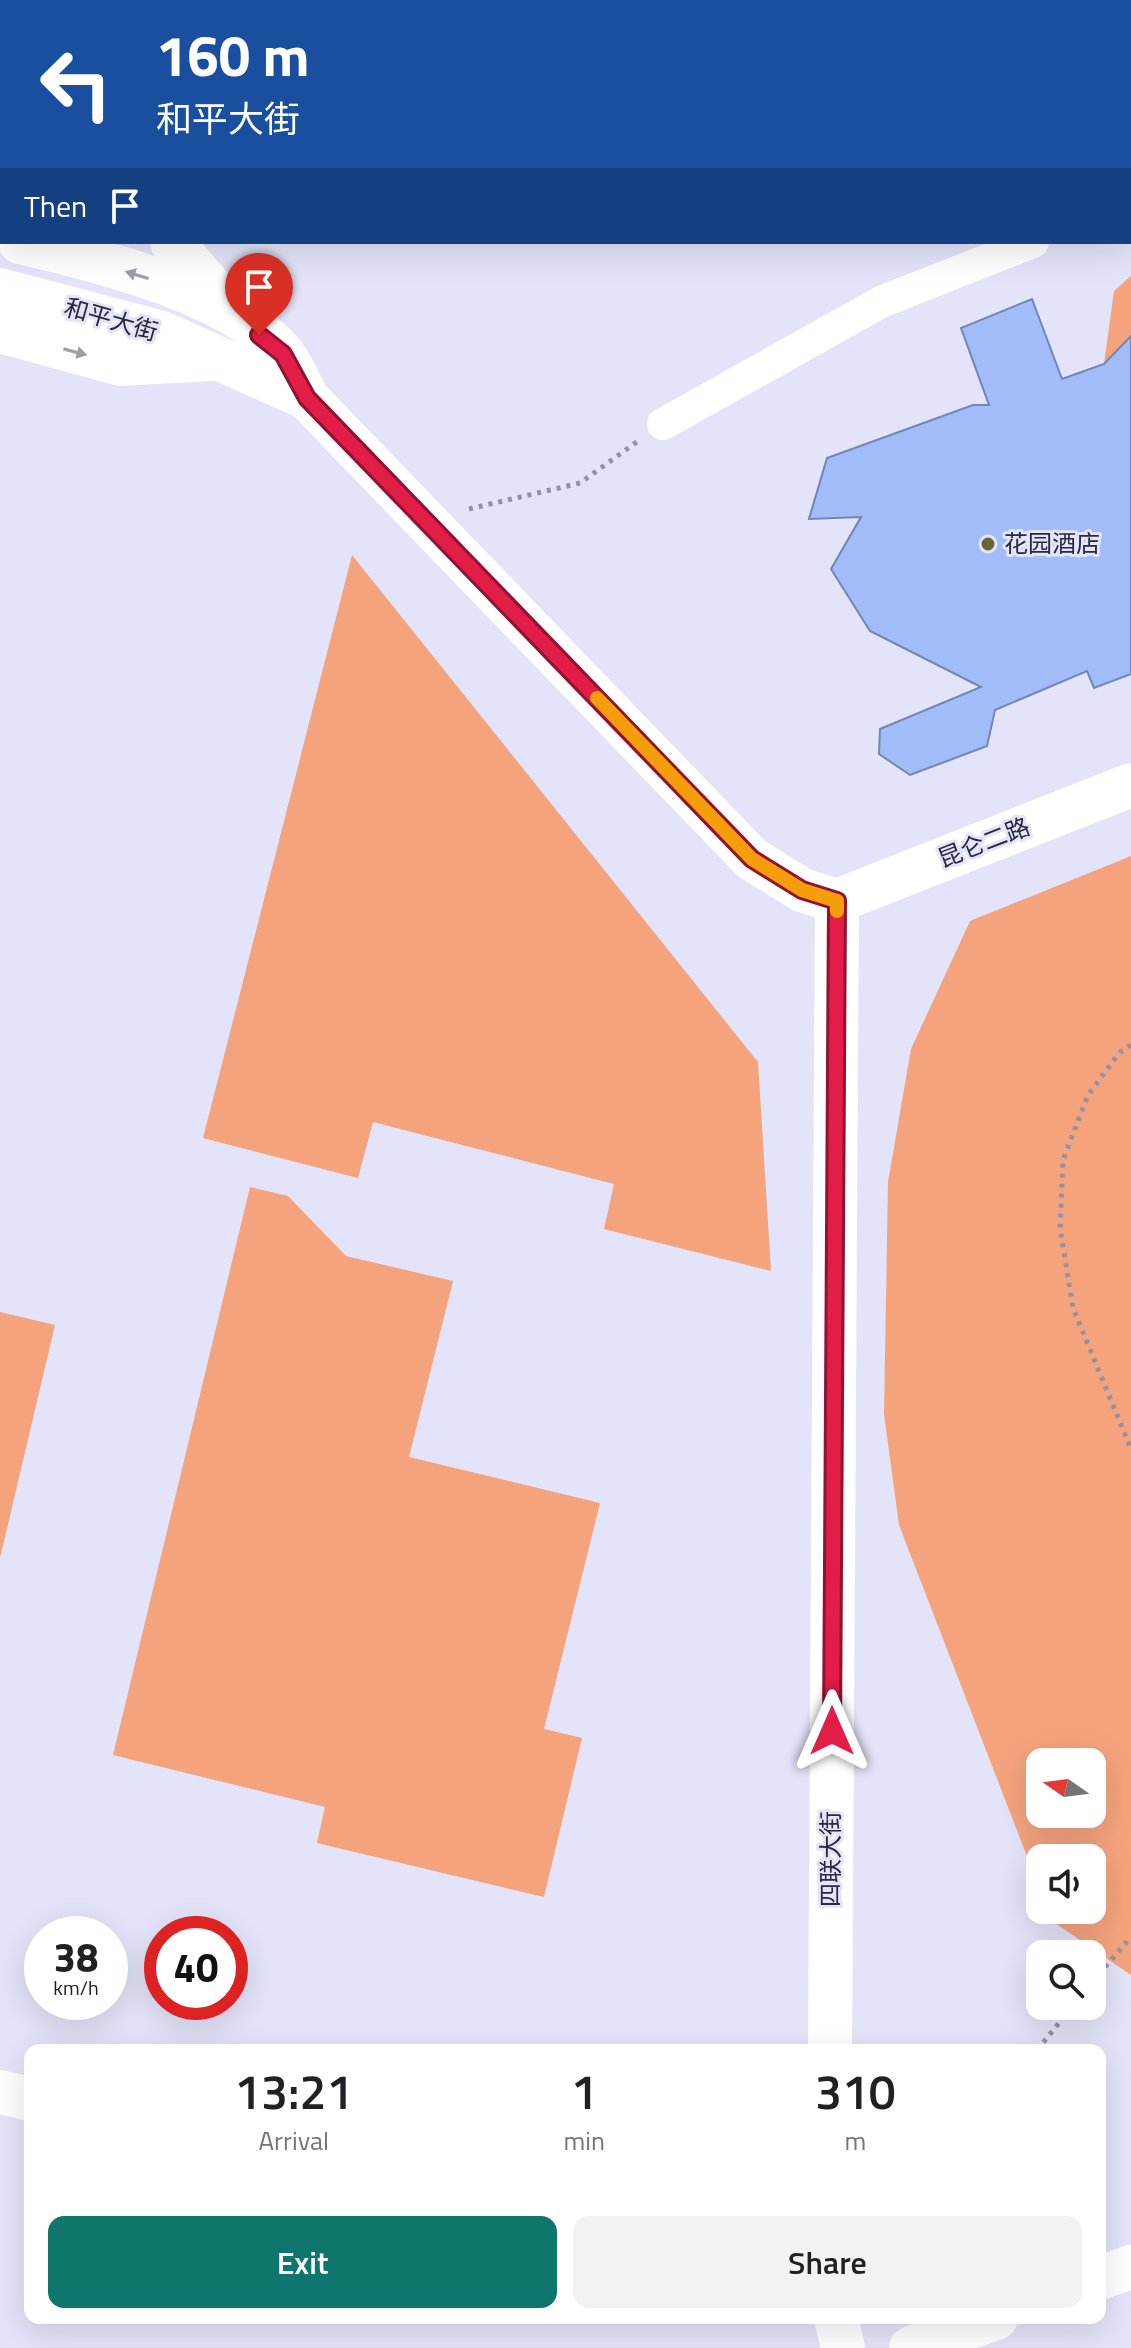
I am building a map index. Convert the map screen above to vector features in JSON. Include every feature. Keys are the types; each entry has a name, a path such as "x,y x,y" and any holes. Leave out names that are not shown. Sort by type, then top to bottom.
{"main road":[{"name":"和平大街","path":"27,244 181,288 236,316"},
{"name":"和平大街","path":"174,244 236,316 283,354 307,398 752,859 802,890 837,901"},
{"name":"和平大街","path":"0,290 162,333 307,398"},
{"name":"和平大街","path":"0,331 121,364 219,358"},
{"name":"昆仑二路","path":"837,901 1131,785"},
{"name":"四联大街","path":"830,2044 837,901"},
{"path":"0,2092 24,2098"},
{"path":"1106,2276 1131,2267"},
{"path":"837,2324 843,2348"},
{"path":"911,2348 979,2324"}],"street":[{"path":"663,424 881,302 1028,244"}],"path":[{"path":"425,520 580,483 663,424"},
{"path":"1131,1045 1120,1052 1088,1095 1063,1160 1060,1228 1073,1308 1131,1449"},
{"path":"1106,1966 1131,1937"},
{"path":"1042,2044 1062,2020"}],"shaded area":[{"path":"1131,276 1131,336 1104,364 1114,291"},
{"path":"352,555 758,1062 771,1271 604,1229 614,1184 373,1122 358,1178 203,1138"},
{"path":"1131,856 1131,1975 1106,1958 1106,1940 1080,1940 1056,1924 1106,1924 1106,1844 1026,1844 1026,1854 899,1525 884,1414 888,1182 911,1049 970,921"},
{"path":"250,1187 288,1196 346,1256 453,1281 409,1457 600,1503 544,1729 582,1738 544,1897 317,1843 325,1807 113,1755"},
{"path":"0,1312 55,1325 0,1558"}],"building":[{"name":"花园酒店","path":"1032,299 1062,379 1104,364 1131,336 1131,674 1094,688 1087,671 995,710 987,746 910,775 879,754 880,729 981,687 870,631 831,569 861,517 809,519 827,458 973,405 989,405 961,328"}],"slow traffic":[{"path":"597,698 752,859 802,890 837,901 837,911"}],"place":[{"name":"花园酒店","path":"988,544"}],"route":[{"path":"259,335 283,354 307,398 752,859 802,890 837,901 832,1731"}]}
